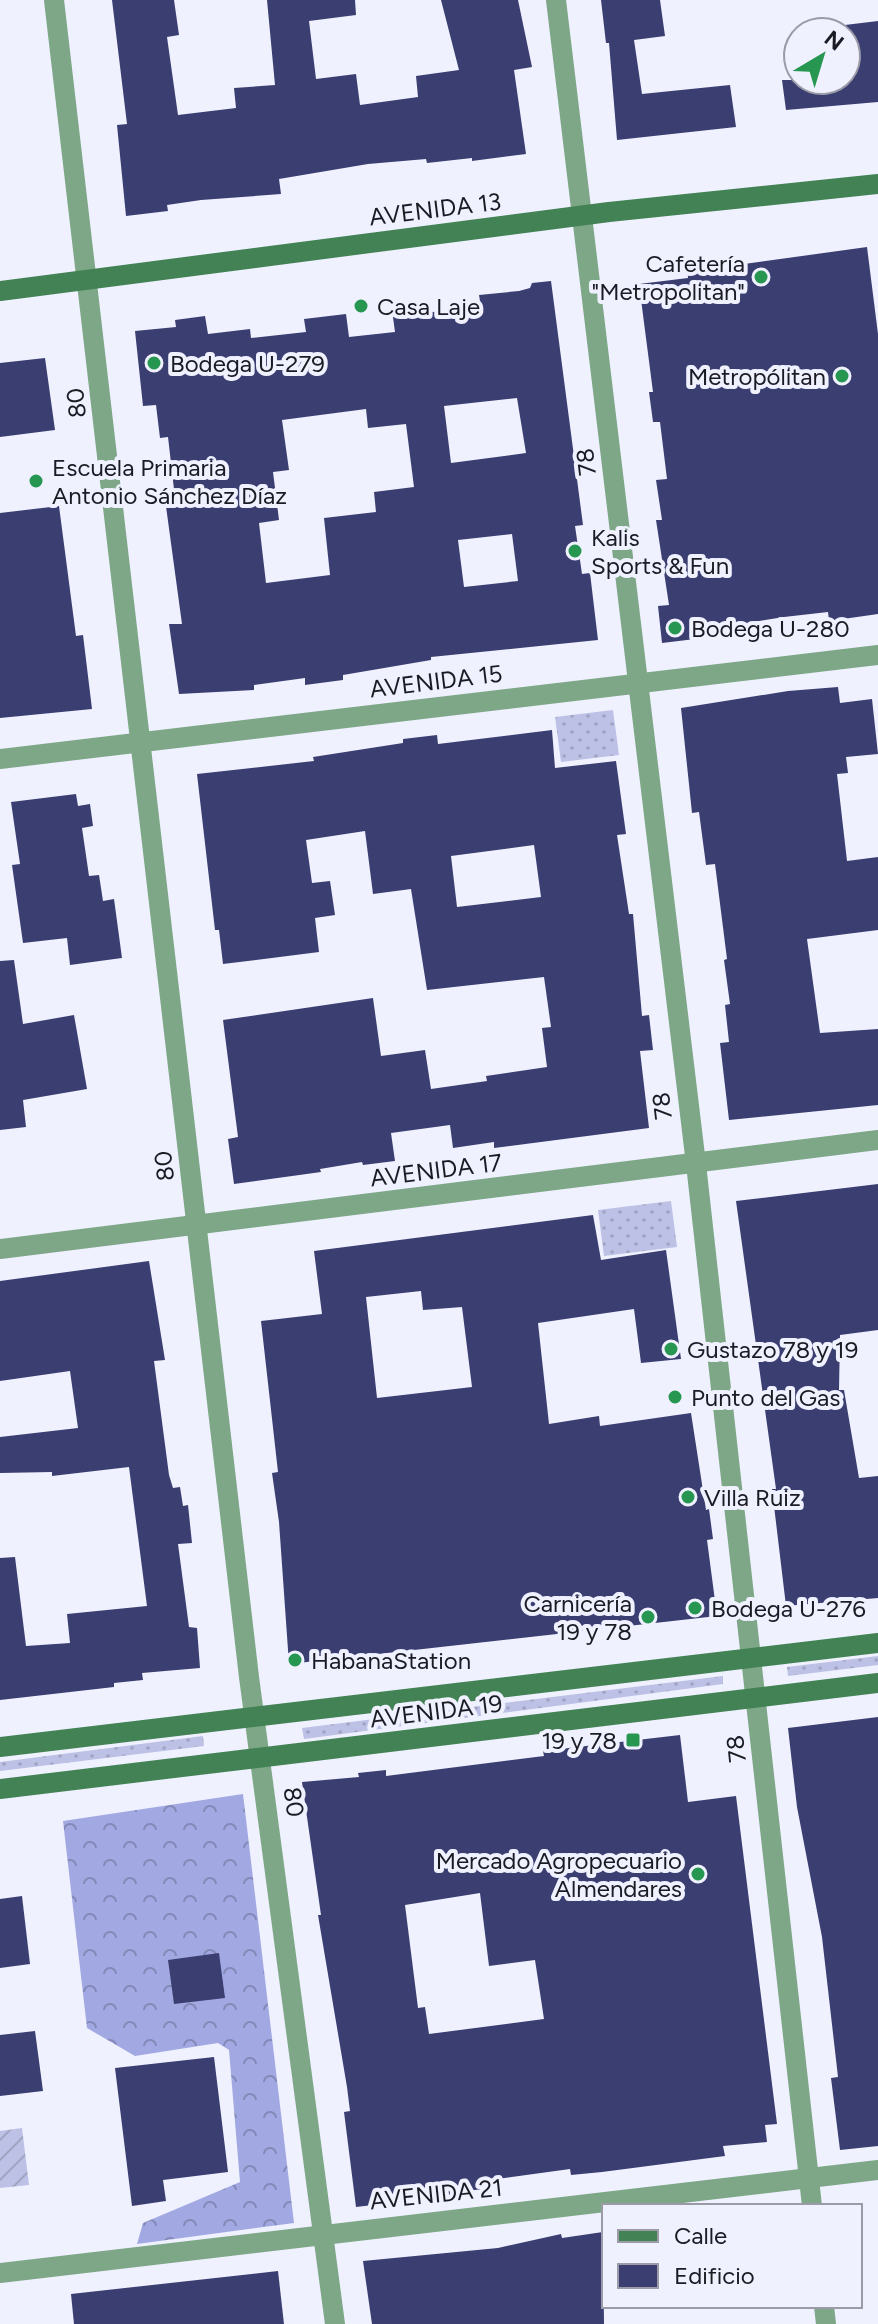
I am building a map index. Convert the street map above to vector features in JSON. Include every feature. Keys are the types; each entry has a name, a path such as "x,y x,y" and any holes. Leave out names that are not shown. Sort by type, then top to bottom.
{"main road":[{"name":"AVENIDA 13","path":"0,291 582,216 878,184"},
{"name":"AVENIDA 19","path":"0,1747 878,1643"},
{"name":"AVENIDA 19","path":"0,1789 878,1683"}],"street":[{"name":"80","path":"54,0 255,1716 326,2232 335,2324"},
{"name":"78","path":"556,0 696,1164 812,2204"},
{"name":"AVENIDA 15","path":"0,759 878,655"},
{"name":"AVENIDA 17","path":"0,1249 878,1140"},
{"name":"AVENIDA 21","path":"0,2273 326,2232 878,2170"}],"shaded area":[{"path":"613,710 619,755 561,762 555,717"},
{"path":"671,1201 677,1247 604,1256 598,1210"},
{"path":"878,1656 878,1665 788,1676 787,1667"},
{"path":"723,1676 723,1684 304,1739 302,1728"},
{"path":"203,1736 204,1746 0,1771 0,1762"},
{"path":"22,2128 29,2185 0,2188 0,2131"}],"green space":[{"path":"243,1794 294,2223 137,2244 143,2223 240,2182 229,2050 218,2043 135,2056 87,2028 63,1821"}],"building":[{"path":"112,0 174,0 179,35 167,37 178,115 236,108 234,88 275,85 267,0 355,0 356,15 309,21 316,79 356,74 360,105 418,97 416,76 459,70 441,0 518,0 532,67 514,70 526,154 472,161 472,158 427,163 426,159 368,164 279,179 281,194 201,200 167,205 168,211 126,216 117,125 127,124"},
{"path":"601,0 660,0 665,36 634,40 642,94 730,85 736,127 617,140 609,43 606,43"},
{"path":"878,21 878,102 786,110 784,96 862,96 862,23"},
{"path":"867,247 878,334 878,614 829,621 828,612 784,617 752,622 753,632 662,643 658,606 669,605 656,520 662,520 656,480 667,479 660,422 653,422 649,392 653,392 639,284 688,278 687,264 736,258 737,265"},
{"path":"551,281 583,525 575,526 582,574 590,573 598,640 431,657 431,660 343,675 343,680 305,685 305,678 254,685 254,690 179,694 169,624 182,624 165,499 175,498 168,437 160,438 156,405 143,406 135,331 176,327 175,320 205,316 208,334 250,329 251,338 306,332 304,319 346,314 349,337 395,332 392,310 431,305 432,312 481,307 479,295 519,291 530,288 532,283","holes":["517,398 526,453 451,463 444,406","366,409 368,428 406,424 414,487 374,492 376,512 324,518 330,575 266,583 259,523 279,520 273,472 289,470 282,420","512,534 518,581 464,587 458,540"]},
{"path":"45,358 55,430 0,437 0,363"},
{"path":"59,506 76,636 83,635 92,709 0,718 0,513"},
{"path":"838,687 840,703 872,699 878,754 846,757 848,773 837,774 847,861 878,857 878,930 807,939 820,1033 878,1029 878,1105 729,1120 720,1043 729,1042 725,1005 730,1004 724,960 727,959 715,864 706,865 699,812 692,813 681,708 788,691"},
{"path":"552,730 555,768 616,761 626,834 617,835 629,914 633,914 642,1016 649,1015 653,1050 640,1051 649,1128 494,1148 494,1142 453,1148 450,1125 391,1133 395,1161 363,1165 362,1162 320,1169 321,1172 234,1184 228,1139 238,1137 223,1020 373,998 381,1056 425,1050 431,1089 487,1081 486,1076 547,1067 542,1028 551,1027 544,977 427,990 411,889 373,894 365,831 306,840 312,883 330,881 335,915 315,918 319,952 223,964 219,930 215,930 197,774 314,761 313,757 403,743 403,739 437,735 438,744","holes":["534,845 541,897 457,907 451,856"]},
{"path":"76,794 78,806 90,804 93,826 82,828 89,876 99,875 103,901 114,899 122,958 70,965 67,938 23,943 12,865 20,864 11,802"},
{"path":"14,960 23,1024 74,1015 87,1089 23,1100 26,1127 0,1130 0,961"},
{"path":"878,1184 878,1330 840,1335 839,1390 844,1390 859,1478 878,1476 878,1598 786,1606 772,1489 776,1489 736,1201"},
{"path":"593,1215 601,1260 666,1250 681,1359 641,1363 634,1309 538,1323 549,1424 599,1416 600,1426 691,1413 713,1539 707,1540 717,1616 289,1664 279,1522 272,1473 278,1472 261,1321 322,1314 314,1251","holes":["421,1291 423,1310 462,1307 472,1387 377,1398 366,1297"]},
{"path":"149,1261 165,1360 154,1361 169,1475 173,1488 180,1487 183,1506 188,1505 192,1543 178,1544 189,1627 197,1628 200,1668 142,1673 143,1680 114,1683 114,1687 0,1700 0,1558 15,1557 26,1646 70,1643 67,1614 147,1606 129,1467 52,1476 52,1472 0,1473 0,1437 78,1428 70,1371 0,1381 0,1281"},
{"path":"878,1717 878,2146 840,2150 831,2078 838,2077 822,1937 797,1807 788,1728"},
{"path":"680,1735 688,1802 736,1796 777,2124 765,2125 767,2142 723,2146 725,2156 602,2172 571,2175 570,2169 497,2179 498,2187 467,2191 468,2194 356,2207 344,2112 350,2111 347,2087 318,1915 321,1915 302,1782 359,1777 358,1773 386,1770 386,1776 544,1756 543,1751","holes":["480,1893 489,1966 535,1960 544,2019 429,2034 425,2007 418,2008 405,1905"]},
{"path":"22,1896 30,1964 0,1968 0,1899"},
{"path":"219,1953 225,1998 174,2004 168,1960"},
{"path":"35,2031 43,2091 0,2096 0,2035"},
{"path":"214,2057 228,2172 163,2180 166,2201 132,2206 115,2068"},
{"path":"602,2232 604,2324 372,2324 363,2261 498,2248 561,2234 562,2238"},
{"path":"278,2271 284,2324 74,2324 71,2294"}],"place":[{"name":"Cafetería \"Metropolitan\"","path":"761,277"},
{"name":"Casa Laje","path":"361,306"},
{"name":"Bodega U-279","path":"154,363"},
{"name":"Metropólitan","path":"842,376"},
{"name":"Escuela Primaria Antonio Sánchez Díaz","path":"36,481"},
{"name":"Kalis Sports & Fun","path":"575,551"},
{"name":"Bodega U-280","path":"675,628"},
{"name":"Gustazo 78 y 19","path":"671,1349"},
{"name":"Punto del Gas","path":"675,1397"},
{"name":"Villa Ruiz","path":"688,1497"},
{"name":"Bodega U-276","path":"695,1608"},
{"name":"Carnicería 19 y 78","path":"648,1617"},
{"name":"HabanaStation","path":"295,1660"},
{"name":"19 y 78","path":"633,1740"},
{"name":"Mercado Agropecuario Almendares","path":"698,1874"}]}
